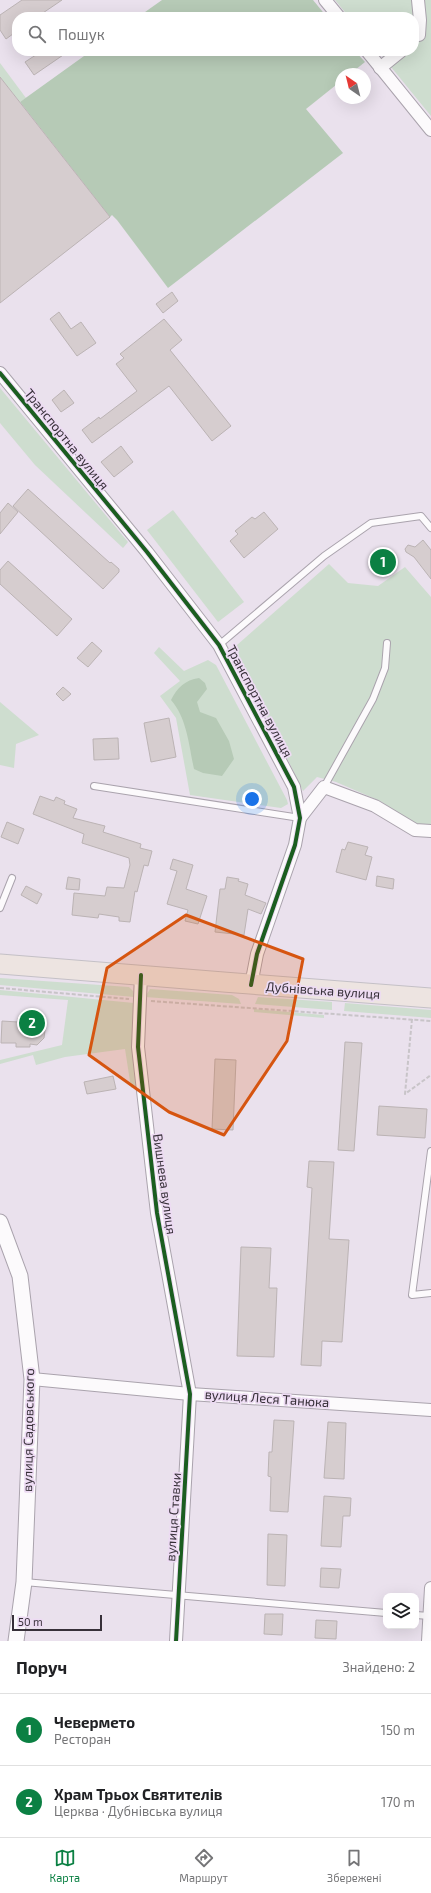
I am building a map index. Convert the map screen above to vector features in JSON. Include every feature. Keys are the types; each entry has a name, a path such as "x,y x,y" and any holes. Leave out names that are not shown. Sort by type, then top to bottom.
{"main road":[{"name":"Дубнівська вулиця","path":"0,964 431,998"}],"street":[{"path":"325,0 335,12"},
{"path":"418,0 420,20 419,26"},
{"path":"419,36 431,26"},
{"path":"371,56 431,130"},
{"path":"380,68 394,56"},
{"name":"Транспортна вулиця","path":"0,373 147,552 218,645 294,787 300,818 295,845 257,954 251,985"},
{"path":"300,818 324,787 375,806 415,830 431,830"},
{"name":"Вишнева вулиця","path":"141,974 138,1047 157,1213 190,1394"},
{"name":"вулиця Садовського","path":"0,1222 20,1276 32,1379 24,1582 16,1641"},
{"name":"вулиця Леся Танюка","path":"32,1379 190,1394 431,1410"},
{"name":"вулиця Ставки","path":"176,1641 190,1394"},
{"path":"428,1641 431,1588"}],"lane":[{"path":"218,645 324,556 371,523 421,516 431,528"},
{"path":"324,787 373,699 385,668 387,643"},
{"path":"94,786 300,818"},
{"path":"0,908 12,878"},
{"path":"431,1151 412,1294 431,1294"},
{"path":"24,1582 178,1596 383,1612"},
{"path":"419,1615 429,1616"}],"path":[{"path":"0,988 140,1000 431,1021"},
{"path":"412,1020 405,1094 431,1075"}],"highlighted area":[{"path":"186,915 303,959 287,1041 224,1135 169,1112 89,1055 107,968"}],"green space":[{"path":"162,0 313,0 323,12 145,12"},
{"path":"335,0 431,0 431,116 382,56 419,56 419,12 345,12"},
{"path":"84,56 360,56 365,62 358,68 335,68 335,86 306,109 343,153 168,288 117,220 112,215 110,217 20,102"},
{"path":"0,63 26,98 20,102 0,77"},
{"path":"0,388 128,542 123,548 35,465 0,423"},
{"path":"173,510 244,602 218,622 147,530"},
{"path":"329,564 348,583 378,586 405,567 431,597 431,826 418,826 380,801 336,782 317,777 303,791 240,661 237,645"},
{"path":"159,647 184,671 208,660 216,665 288,804 281,808 190,795 176,718 160,696 180,681 154,653"},
{"path":"199,678 205,683 207,689 197,702 200,712 216,718 229,741 234,759 222,776 203,773 194,769 189,742 181,715 171,700 182,685"},
{"path":"0,702 39,735 16,744 14,768 0,765"},
{"path":"0,978 129,987 133,991 134,997 0,985"},
{"path":"150,989 232,995 239,999 241,1004 145,997"},
{"path":"0,990 134,1003 133,1047 136,1087 131,1088 125,1049 65,1057 36,1065 33,1055 0,1064 0,1060 62,1045 68,1000 0,995"},
{"path":"258,997 332,1002 332,1010 255,1004"},
{"path":"345,1003 431,1010 431,1018 344,1011"},
{"path":"254,1009 324,1015 324,1018 254,1012"}],"building":[{"path":"22,0 62,0 44,12 12,12 12,35 6,39 0,30 0,15"},
{"path":"34,56 62,56 34,75 25,62"},
{"path":"0,77 110,217 0,303"},
{"path":"172,292 178,301 163,313 156,304"},
{"path":"59,312 71,329 81,322 96,343 77,356 50,319"},
{"path":"164,319 182,340 170,350 231,426 212,441 169,386 92,443 82,430 99,417 100,419 137,391 116,364 124,358 120,354"},
{"path":"64,390 74,403 61,412 52,400"},
{"path":"121,446 133,462 114,477 101,462"},
{"path":"28,489 110,563 111,562 119,569 119,572 103,589 13,506"},
{"path":"8,503 18,512 0,534 0,513"},
{"path":"264,512 278,529 244,558 230,541 238,534 235,531 252,517 255,519"},
{"path":"423,540 431,550 431,579 414,557 406,552 405,549 408,545 415,547"},
{"path":"8,561 72,619 57,636 0,584 0,570"},
{"path":"92,642 102,651 88,667 77,658"},
{"path":"63,687 71,694 63,701 56,694"},
{"path":"169,718 176,757 151,762 144,723"},
{"path":"118,738 119,759 94,760 93,739"},
{"path":"40,796 54,801 56,797 65,801 64,804 77,809 73,818 105,826 103,832 141,844 140,848 152,851 148,866 144,865 137,892 135,891 130,922 119,921 119,917 99,914 98,918 72,915 74,893 105,896 107,887 124,888 130,865 129,858 82,843 84,834 33,814"},
{"path":"7,822 24,829 18,844 1,837"},
{"path":"348,842 368,847 365,855 372,857 366,880 336,872 342,849 345,850"},
{"path":"173,859 193,865 186,889 207,896 198,924 185,921 188,910 167,904 177,871 170,869"},
{"path":"377,876 394,879 393,889 376,886"},
{"path":"68,877 80,879 79,890 66,889"},
{"path":"227,877 239,879 238,881 248,884 245,895 266,903 261,914 248,909 244,935 215,932 220,889 225,889"},
{"path":"26,886 42,894 37,904 21,895"},
{"path":"18,1018 32,1018 31,1023 39,1023 45,1030 44,1038 37,1045 30,1044 30,1047 16,1047 16,1043 1,1043 2,1021 18,1022"},
{"path":"345,1042 362,1043 354,1151 338,1150"},
{"path":"215,1059 236,1060 233,1130 212,1129"},
{"path":"113,1076 116,1089 87,1094 84,1082"},
{"path":"379,1106 427,1109 425,1138 377,1135"},
{"path":"309,1161 334,1162 329,1239 349,1240 342,1342 322,1341 321,1366 301,1365 312,1188 307,1187"},
{"path":"241,1247 271,1248 269,1288 277,1288 274,1357 237,1356"},
{"path":"274,1420 294,1421 288,1512 270,1511 271,1477 268,1476 269,1452 272,1452"},
{"path":"328,1422 346,1423 344,1479 324,1478"},
{"path":"324,1496 351,1498 350,1516 343,1516 341,1547 321,1546"},
{"path":"268,1534 287,1535 285,1586 267,1585"},
{"path":"321,1568 341,1569 339,1588 320,1587"},
{"path":"265,1614 283,1614 282,1635 264,1634"},
{"path":"316,1620 337,1621 336,1639 315,1638"}],"cycle path":[{"path":"0,373 147,552 219,645 294,787 300,818 295,845 257,954 251,985"},
{"path":"141,975 138,1047 157,1213 190,1394 176,1641"}],"place":[{"name":"Чевермето","path":"383,562"},
{"name":"Храм Трьох Святителів","path":"32,1023"}]}
